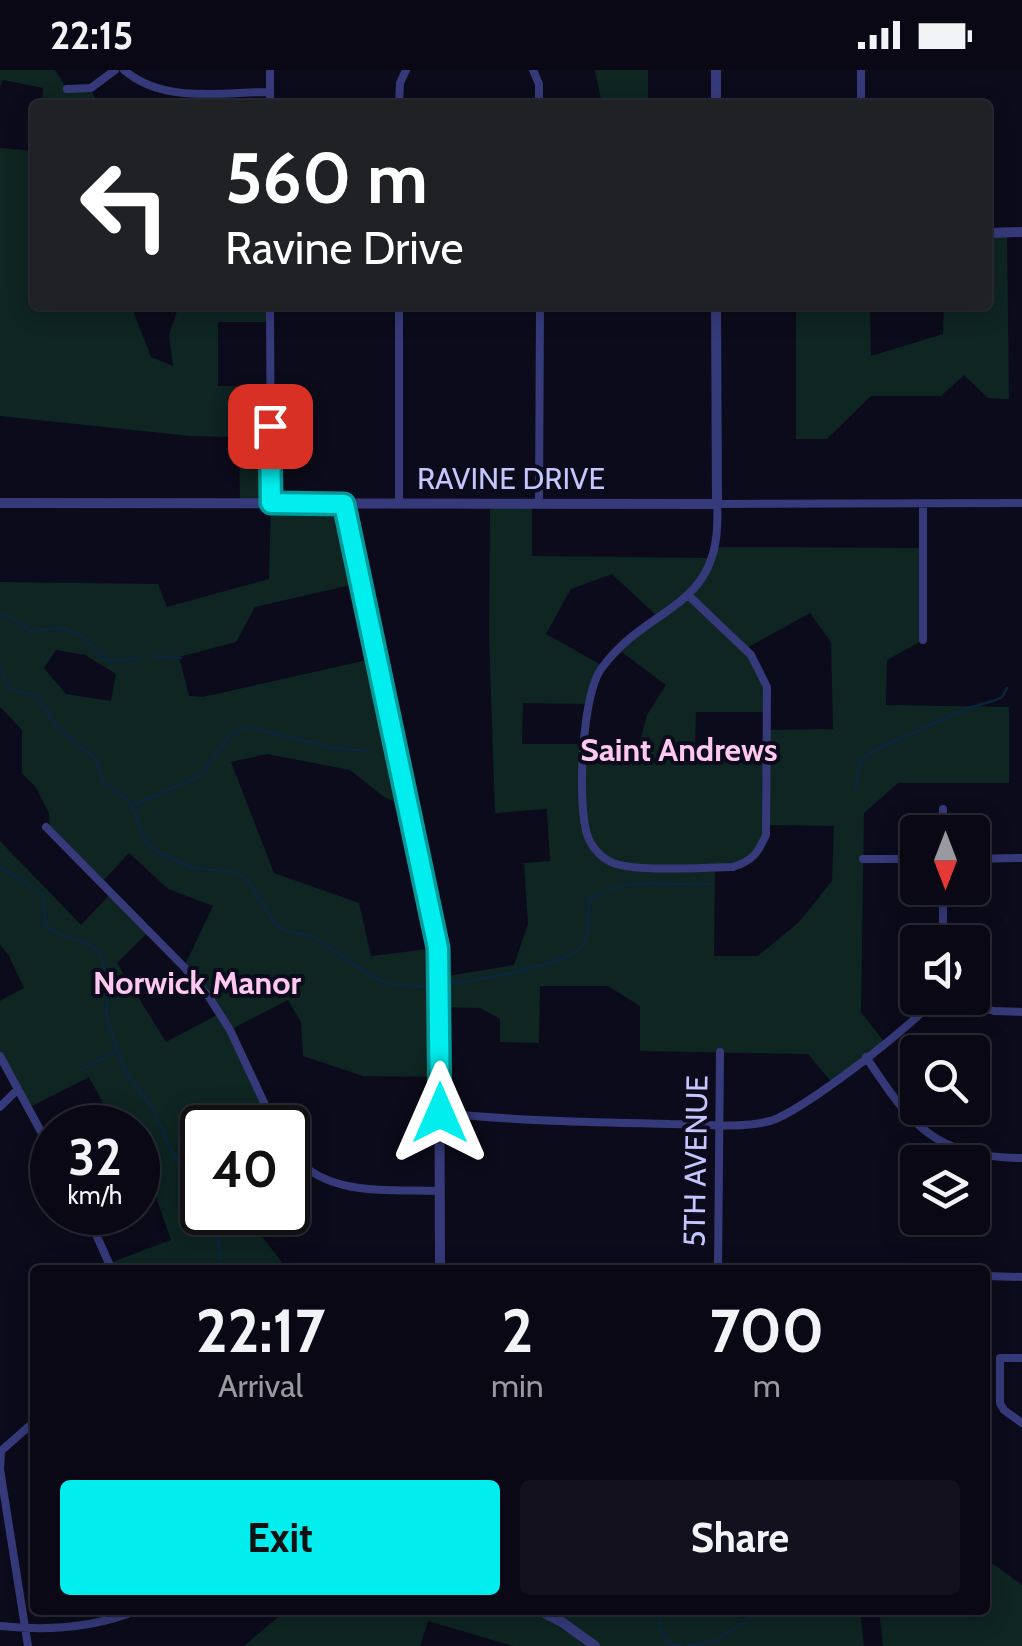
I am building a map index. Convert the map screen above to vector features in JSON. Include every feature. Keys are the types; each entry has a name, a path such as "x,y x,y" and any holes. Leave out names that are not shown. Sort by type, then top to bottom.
{"street":[{"path":"67,88 92,88 115,70"},
{"path":"124,70 142,83 164,91 270,92"},
{"path":"270,70 270,100"},
{"path":"399,100 400,82 406,70"},
{"path":"533,70 540,100"},
{"path":"716,70 716,100"},
{"path":"861,70 861,100"},
{"path":"992,232 1022,232"},
{"path":"270,310 271,503"},
{"path":"400,310 400,504"},
{"path":"539,504 540,310"},
{"path":"689,596 750,655 768,687 766,835 750,862 733,867 625,867 597,852 587,836 584,714 590,689 610,658 689,596 702,582 712,558 718,520 716,310"},
{"name":"RAVINE DRIVE","path":"0,503 1022,503"},
{"path":"344,504 438,948 440,1265"},
{"path":"923,504 923,640"},
{"path":"943,809 943,815"},
{"path":"46,827 209,997 230,1030 265,1105"},
{"path":"990,859 1022,858"},
{"path":"863,859 900,859"},
{"path":"990,1009 1022,1012"},
{"path":"440,1113 536,1122 758,1123 785,1116 918,1015"},
{"name":"5TH AVENUE","path":"718,1265 720,1052"},
{"path":"0,1056 30,1111"},
{"path":"866,1057 898,1103 933,1138 977,1155 1022,1158"},
{"path":"0,1107 18,1089"},
{"path":"310,1173 340,1186 440,1191"},
{"path":"96,1235 110,1265"},
{"path":"990,1276 1022,1277"},
{"path":"1022,1358 1000,1358 1000,1403 1022,1423"},
{"path":"28,1646 0,1450 30,1425"},
{"path":"0,1626 100,1622 122,1615"},
{"path":"549,1615 595,1646"}],"green space":[{"path":"0,70 55,70 67,89 91,88 95,100 42,100 43,88 3,80 0,87"},
{"path":"595,70 648,70 648,100 601,100"},
{"path":"0,148 30,151 30,310 133,310 151,357 173,366 169,335 177,310 270,310 270,322 218,322 218,386 270,387 271,502 344,504 360,583 255,607 236,642 179,657 189,696 203,697 376,658 408,808 384,797 350,770 267,754 231,762 274,873 359,903 371,956 437,948 441,977 514,965 528,924 524,863 550,861 547,809 495,813 489,635 490,504 532,504 532,556 712,558 715,547 923,548 923,640 887,660 886,705 1009,707 1009,783 898,783 864,813 861,1012 885,1043 832,1083 808,1054 640,1051 640,1006 608,986 540,986 539,1043 500,1042 500,1019 480,1008 441,1007 440,1077 363,1076 303,1056 301,1022 288,1000 230,1030 265,1103 180,1105 180,1235 261,1235 284,1265 111,1265 171,1240 160,1209 160,1105 104,1105 89,1077 28,1108 0,1056 0,1001 24,988 0,945 0,841 81,925 111,893 149,931 117,963 166,1042 219,1014 184,967 213,906 168,889 129,853 101,883 50,832 49,813 35,786 22,773 22,730 0,707 0,582 158,584 167,607 269,579 271,503 240,503 239,437 190,436 0,416","holes":["612,574 660,619 619,650 666,685 647,715 634,764 585,762 584,744 522,744 523,703 587,704 603,666 546,634 571,589","810,613 831,642 833,729 768,730 767,749 695,748 696,712 768,712 762,672 745,649","56,650 85,655 116,674 111,701 66,694 44,668","767,825 834,826 832,881 799,922 758,956 714,956 715,868 750,861"]},
{"path":"1007,232 1009,399 988,398 964,375 941,396 871,396 827,439 796,439 796,310 870,310 871,356 943,334 944,310 992,310 992,233"},
{"path":"990,1562 1022,1585 1022,1646 883,1646 880,1615 990,1615"},
{"path":"280,1615 861,1615 864,1646 513,1646 428,1621 420,1646 244,1646"}],"waterway":[{"path":"0,615 31,631 61,628 78,633 108,661 140,658"},
{"path":"153,656 181,658"},
{"path":"0,668 10,688 36,696 59,729 97,760 102,781 129,801 155,851 193,868 234,872 247,880 275,923 285,931 312,936 374,978 391,984 429,987"},
{"path":"855,788 860,761 873,751 968,708 996,700 1007,688"},
{"path":"132,806 200,776 229,736 248,727 333,748 367,751"},
{"path":"0,867 43,894 46,924 51,930 88,944 101,954 108,980 106,1016 117,1051 180,1164"},
{"path":"451,984 521,970 574,953 587,935 591,899 604,891 649,883 712,884"},
{"path":"80,1070 117,1051"},
{"path":"218,1235 221,1265"},
{"path":"658,1615 662,1633 670,1644 681,1646"},
{"path":"688,1646 713,1642 760,1615"},
{"path":"797,1615 807,1615"}],"district":[{"name":"Saint Andrews","path":"679,750"},
{"name":"Norwick Manor","path":"197,983"}],"route":[{"path":"270,426 271,503 344,504 438,948 440,1113"}]}
